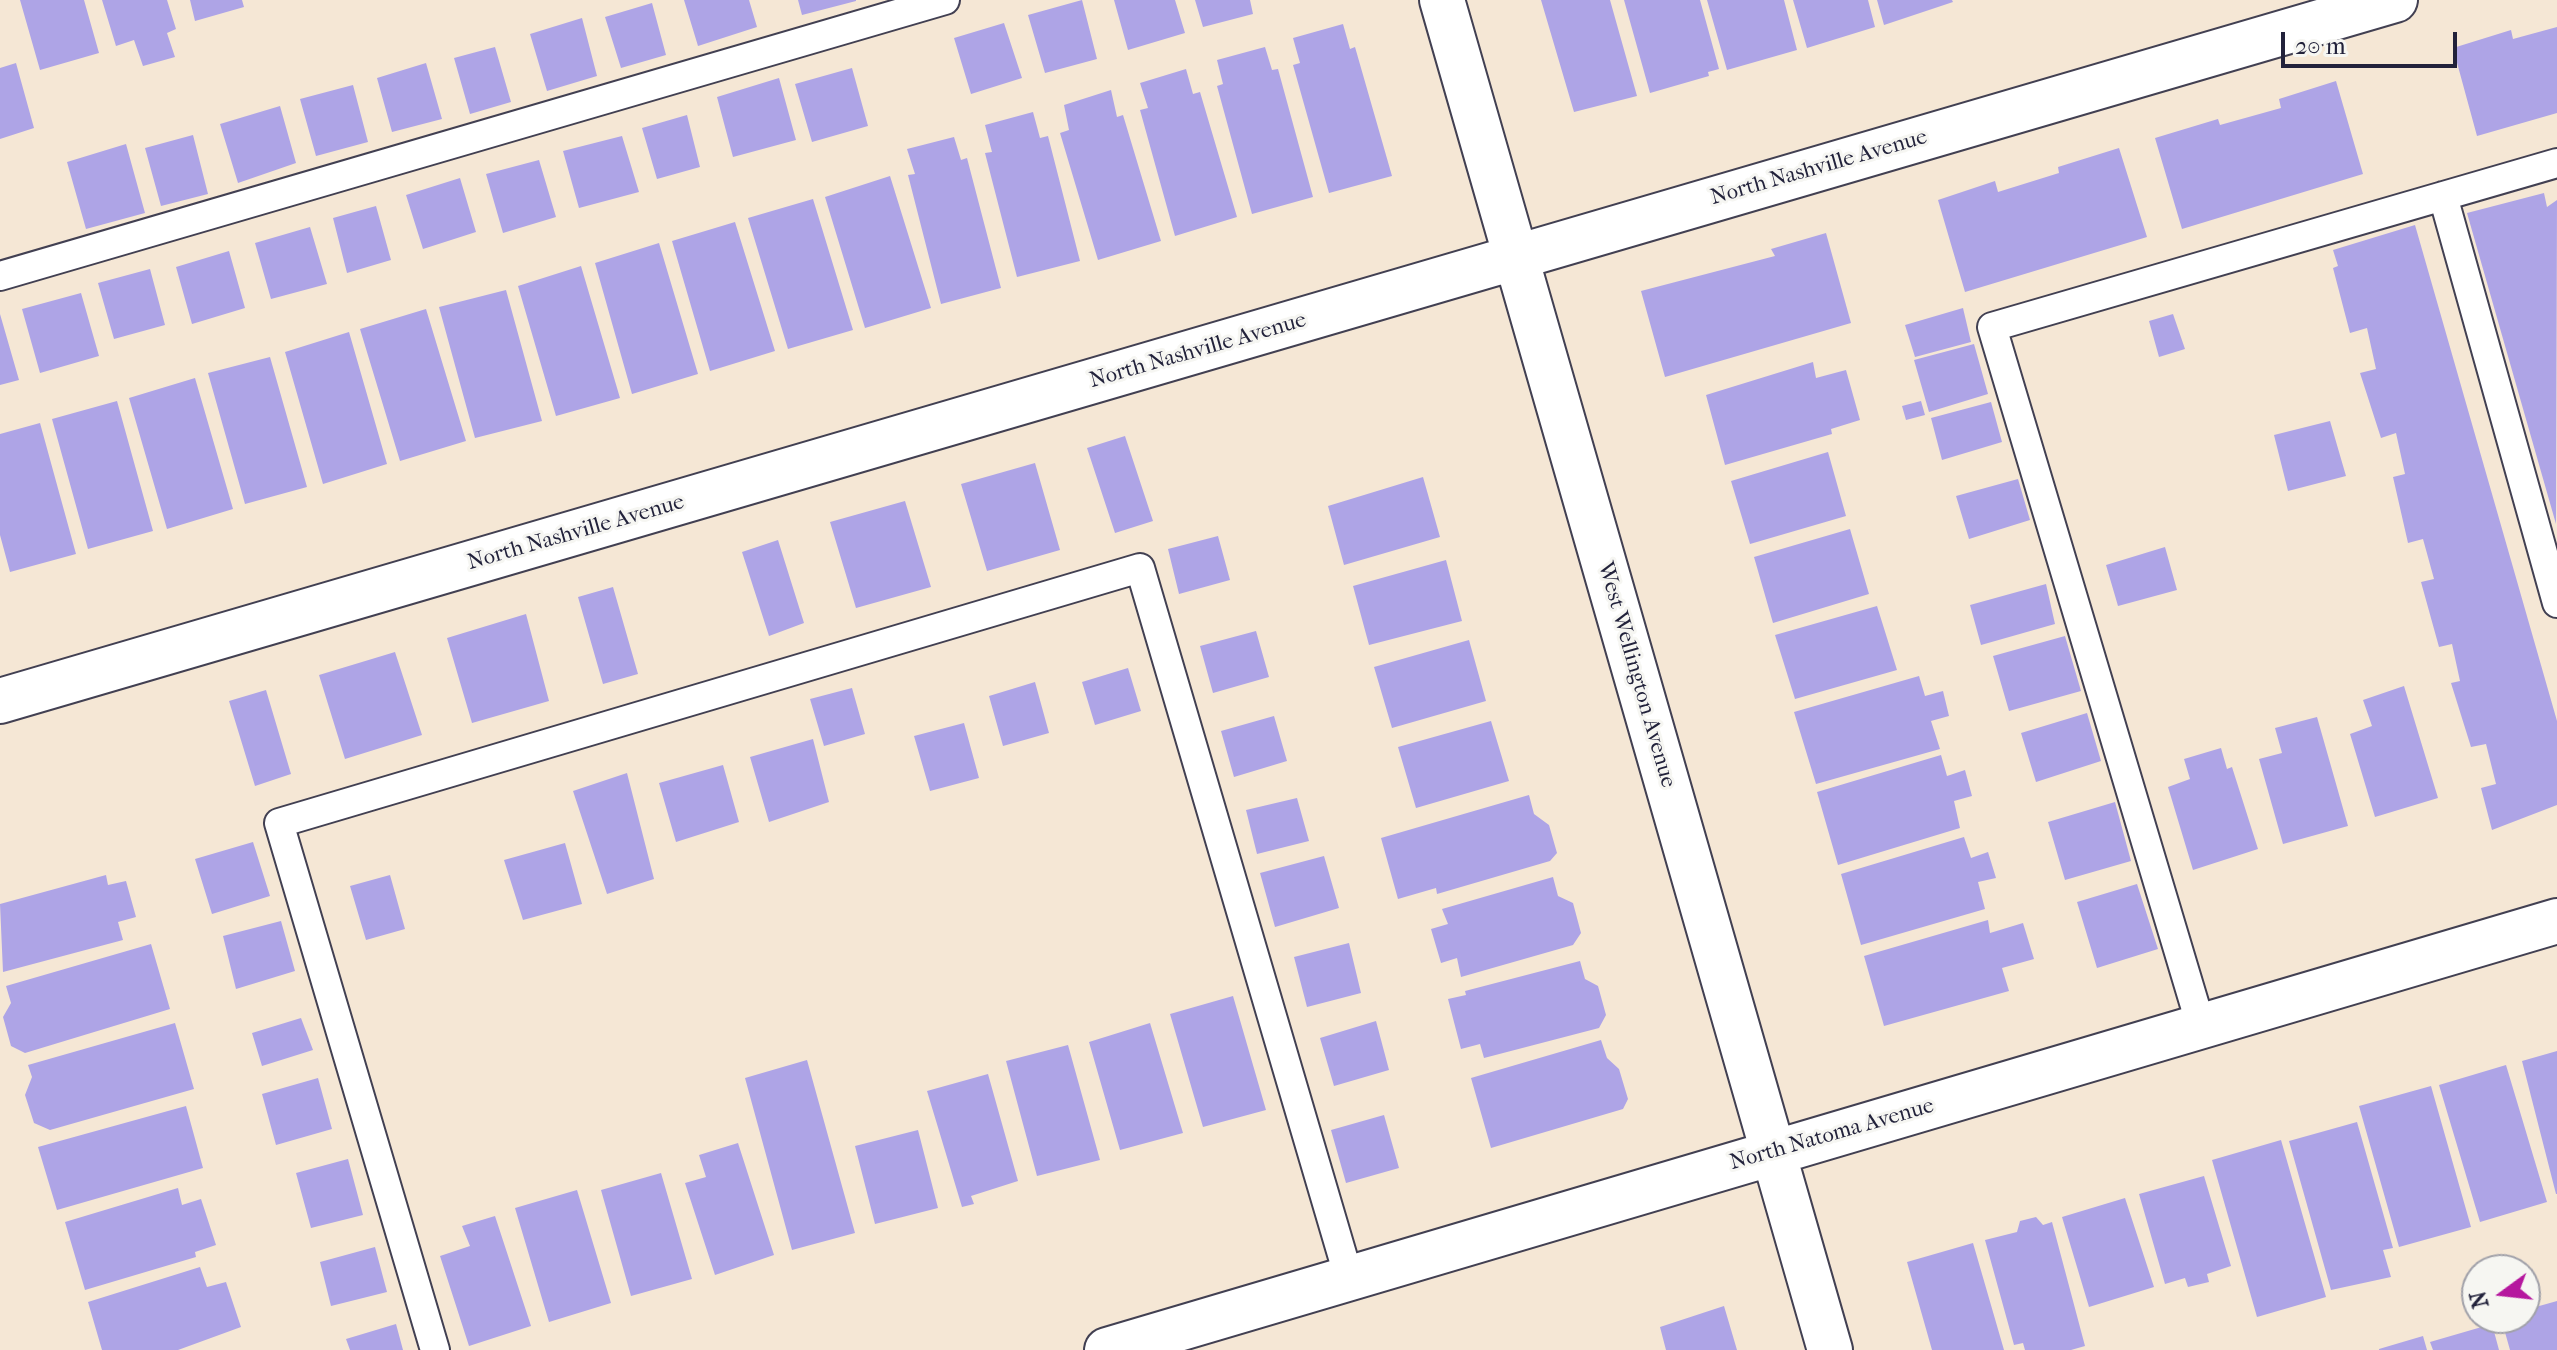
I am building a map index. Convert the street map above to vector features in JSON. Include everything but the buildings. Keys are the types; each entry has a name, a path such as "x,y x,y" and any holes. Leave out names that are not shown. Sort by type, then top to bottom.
{"street":[{"name":"West Wellington Avenue","path":"1442,0 1830,1350"},
{"name":"North Nashville Avenue","path":"0,701 2395,0"},
{"name":"North Natoma Avenue","path":"1107,1350 2557,921"}],"lane":[{"path":"0,276 945,0"},
{"path":"2201,1026 1992,327 2557,163"},
{"path":"2443,196 2557,603"},
{"path":"435,1350 279,823 1140,568 1349,1278"}]}
